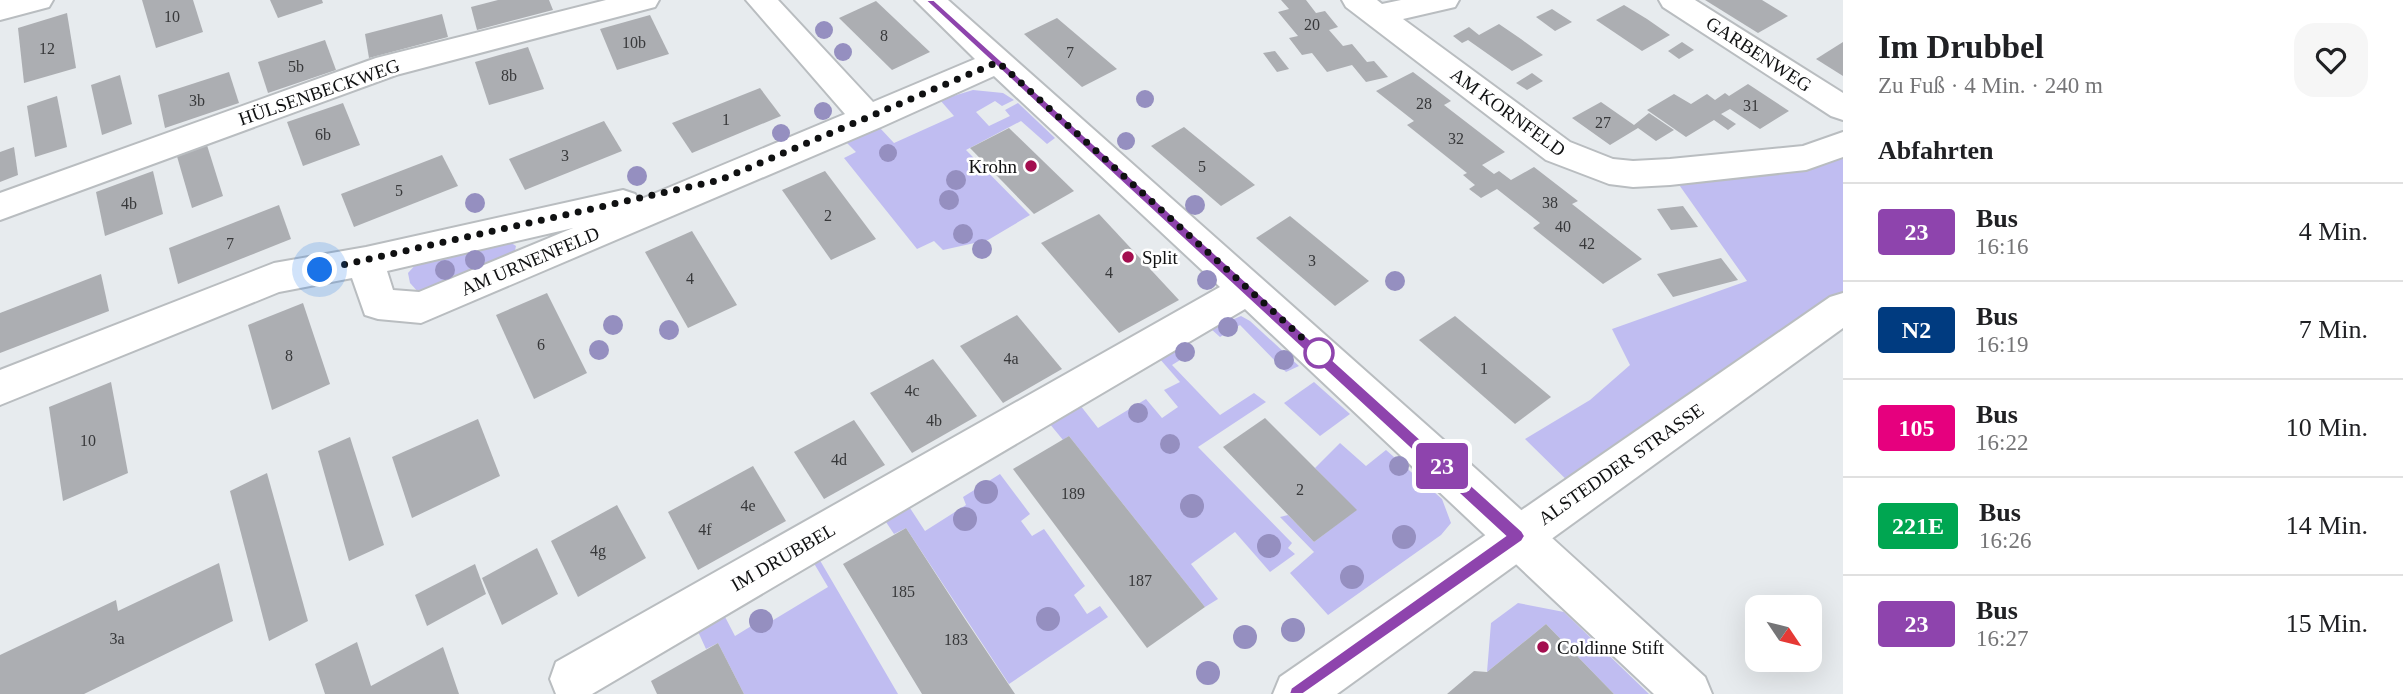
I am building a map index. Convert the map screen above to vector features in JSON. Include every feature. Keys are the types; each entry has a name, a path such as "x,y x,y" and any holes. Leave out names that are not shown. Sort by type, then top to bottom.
{"street":[{"path":"0,10 37,0"},
{"name":"HÜLSENBECKWEG","path":"0,207 387,66 644,0"},
{"path":"761,0 869,119"},
{"path":"930,0 1688,694"},
{"path":"1368,8 1444,0"},
{"name":"GARBENWEG","path":"1674,0 1843,108"},
{"name":"AM KORNFELD","path":"1368,8 1558,151 1609,171 1657,173 1806,158 1843,144"},
{"name":"AM URNENFELD","path":"366,261 378,304 421,308 998,62"},
{"name":"AM URNENFELD","path":"0,388 274,278 366,261 720,180"},
{"name":"IM DRUBBEL","path":"573,679 1248,289"},
{"name":"ALSTEDDER STRASSE","path":"1297,694 1843,308"}],"shaded area":[{"path":"973,90 1003,93 1014,100 1002,106 995,101 976,112 989,126 1010,116 1005,110 1018,103 1055,138 1047,144 1021,121 966,150 1030,215 988,240 943,250 934,241 917,249 844,158 856,152 846,142 880,128 894,143 954,116 940,100"},
{"path":"1843,147 1843,308 1580,493 1525,439 1590,400 1630,365 1612,329 1747,281 1670,172"},
{"path":"507,240 516,246 514,255 419,293 410,283 408,273 417,263"},
{"path":"1241,316 1299,366 1286,372 1240,325 1220,337 1211,329"},
{"path":"1187,342 1195,351 1172,365 1220,415 1254,393 1266,402 1198,447 1292,543 1288,548 1295,554 1270,572 1235,532 1191,564 1218,599 1205,607 1069,436 1063,440 1049,423 1080,405 1098,428 1146,399 1162,418 1178,407 1164,390 1180,382 1159,358"},
{"path":"1314,382 1350,414 1320,436 1284,403"},
{"path":"1340,443 1366,466 1386,450 1442,499 1451,523 1441,535 1328,615 1290,573 1314,552 1280,517 1288,515 1314,542 1356,510 1315,468"},
{"path":"1000,474 1030,514 1021,521 1032,536 1044,529 1085,586 1074,595 1087,614 1100,606 1108,617 1009,684 906,528 894,534 884,519 908,505 925,531 966,505 963,497"},
{"path":"818,557 898,694 744,694 718,643 706,649 695,625 723,613 735,636 766,617 770,622 828,587 812,560"},
{"path":"1518,603 1564,612 1649,694 1614,694 1546,624 1487,672 1491,623"}],"building":[{"path":"142,0 193,0 203,32 156,48"},
{"path":"270,0 322,0 323,3 278,18"},
{"path":"498,0 549,0 553,10 477,30 471,7"},
{"path":"1281,0 1306,0 1316,13 1325,11 1338,27 1329,30 1343,46 1352,44 1367,62 1374,61 1388,77 1366,82 1352,65 1327,72 1312,53 1302,55 1289,38 1298,36 1278,12 1289,9"},
{"path":"1705,0 1762,0 1788,16 1758,33"},
{"path":"876,1 930,52 892,70 839,18"},
{"path":"1624,5 1670,35 1642,51 1596,20"},
{"path":"1552,9 1572,22 1555,31 1536,17"},
{"path":"67,13 76,68 24,83 18,28"},
{"path":"442,14 448,37 369,58 365,34"},
{"path":"650,15 669,54 617,70 600,29"},
{"path":"1057,18 1117,69 1082,87 1024,34"},
{"path":"1499,24 1543,55 1512,71 1468,40 1462,43 1453,36 1469,27 1479,35"},
{"path":"325,40 336,70 268,93 258,62"},
{"path":"1682,42 1694,50 1679,59 1668,51"},
{"path":"1843,42 1843,76 1816,59"},
{"path":"528,47 544,89 489,105 475,62"},
{"path":"1275,51 1289,69 1277,72 1263,53"},
{"path":"229,72 239,103 165,128 158,95"},
{"path":"1413,72 1451,101 1444,105 1505,152 1482,165 1494,174 1499,171 1511,180 1534,167 1578,201 1572,204 1642,259 1603,284 1533,228 1540,223 1497,189 1481,198 1469,189 1475,185 1463,175 1467,173 1407,125 1414,121 1376,91"},
{"path":"1532,73 1543,81 1527,90 1516,83"},
{"path":"120,75 132,124 102,135 91,85"},
{"path":"1748,84 1789,111 1760,129 1730,109 1721,114 1736,124 1728,130 1714,120 1686,137 1647,110 1674,94 1691,104 1707,94 1715,100 1725,93 1729,96"},
{"path":"760,88 781,116 692,153 672,123"},
{"path":"57,96 67,147 35,157 27,106"},
{"path":"1601,102 1634,125 1649,113 1674,130 1656,141 1638,128 1610,145 1572,118"},
{"path":"343,103 360,145 303,166 287,122"},
{"path":"604,121 622,151 525,190 509,159"},
{"path":"1184,127 1255,185 1221,206 1151,146"},
{"path":"1009,128 1074,191 1034,214 970,148"},
{"path":"206,142 223,196 192,208 176,153"},
{"path":"14,147 18,175 0,182 0,152"},
{"path":"442,155 458,186 354,227 341,194"},
{"path":"153,171 163,214 105,236 96,192"},
{"path":"825,171 876,239 831,260 782,190"},
{"path":"279,205 291,239 178,284 169,248"},
{"path":"1683,206 1698,227 1671,230 1657,209"},
{"path":"1099,214 1179,300 1119,333 1041,243"},
{"path":"1290,216 1369,281 1335,306 1256,238"},
{"path":"692,231 737,305 688,328 645,252"},
{"path":"1721,258 1738,280 1673,297 1657,274"},
{"path":"101,274 109,311 0,353 0,313"},
{"path":"547,293 587,373 534,399 496,315"},
{"path":"303,303 330,384 272,410 248,325"},
{"path":"1017,315 1062,369 1003,403 960,346"},
{"path":"1455,316 1551,397 1515,424 1419,340"},
{"path":"933,359 977,416 912,453 870,393"},
{"path":"111,382 128,473 63,501 49,407"},
{"path":"1265,418 1357,510 1314,542 1223,447"},
{"path":"478,419 500,476 412,518 392,457"},
{"path":"854,420 885,465 824,499 794,452"},
{"path":"1069,436 1205,607 1147,648 1013,469"},
{"path":"350,437 384,545 349,561 318,451"},
{"path":"753,466 786,521 698,570 668,512"},
{"path":"267,473 308,621 269,641 230,491"},
{"path":"617,505 646,558 578,597 551,541"},
{"path":"906,528 1015,694 922,694 843,564"},
{"path":"537,548 558,594 502,625 482,578"},
{"path":"219,563 233,621 84,694 0,694 0,655 116,600 118,611"},
{"path":"475,564 486,594 427,626 415,595"},
{"name":"Coldinne Stift","path":"1546,624 1614,694 1447,694 1474,671 1487,672"},
{"path":"357,642 371,686 443,647 459,694 325,694 315,664"},
{"path":"718,643 744,694 657,694 651,681"}],"bus line":[{"name":"23","path":"930,0 1517,536 1297,694"}],"place":[{"name":"Krohn","path":"1031,166"},
{"name":"Split","path":"1128,257"},
{"name":"Coldinne Stift","path":"1543,647"}],"route":[{"path":"320,270 720,180 998,62 1319,353"}]}
